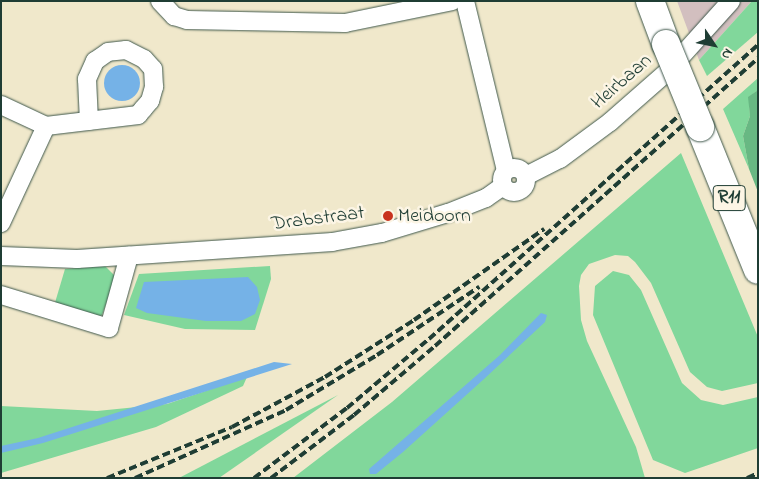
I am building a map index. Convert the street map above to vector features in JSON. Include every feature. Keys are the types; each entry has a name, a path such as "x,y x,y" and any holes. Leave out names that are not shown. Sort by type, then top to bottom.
{"main road":[{"name":"R11","path":"650,1 758,270"}],"street":[{"path":"160,1 174,16 187,20 345,24 452,1"},
{"path":"465,1 505,178"},
{"name":"Heirbaan","path":"505,178 514,167 526,176 560,159 616,117 668,71 731,1"},
{"path":"1,105 46,126 89,121 138,115 154,87 153,69 144,58 126,50 108,52 94,61 87,79 89,121"},
{"path":"1,223 46,126"},
{"name":"Drabstraat","path":"1,256 46,260 129,256 311,244 356,238 448,213 486,198 505,178"},
{"path":"1,295 109,328 129,256"}],"shaded area":[{"path":"677,1 752,1 699,60"}],"green space":[{"path":"752,1 758,1 758,32 707,76 699,60"},
{"path":"758,78 758,90 749,97 750,116 743,136 749,169 723,109"},
{"path":"758,90 758,192 749,169 743,136 750,116 748,97"},
{"path":"681,153 758,337 758,383 722,391 707,387 690,372 651,283 635,262 628,256 615,255 589,264 581,275 579,286 581,320 587,341 636,447 645,478 293,478 392,402"},
{"path":"105,266 116,277 102,315 96,318 54,306 65,269"},
{"path":"270,266 271,279 255,330 185,329 124,315 139,274"},
{"path":"613,271 629,275 641,290 682,383 701,400 723,405 758,397 758,448 685,473 653,460 593,315 595,286"},
{"path":"247,377 243,386 156,427 1,473 1,406 97,411 167,404"},
{"path":"338,395 219,478 179,478"}],"water":[{"path":"122,65 129,66 135,70 139,76 139,90 135,96 129,100 122,101 115,100 109,96 105,90 104,83 105,76 109,70 115,66"},
{"path":"248,277 257,287 260,300 255,314 241,321 206,321 147,313 136,308 144,282"},
{"path":"541,313 547,315 545,322 403,452 376,474 370,474 369,469 500,355"},
{"path":"274,362 292,364 43,443 1,453 1,446 38,438"}],"railway":[{"path":"254,478 347,408 429,339 758,45"},
{"path":"271,478 354,415 435,346 758,58"},
{"path":"107,478 232,427 325,377 414,320 544,229"},
{"path":"135,478 286,410 377,355 479,287"},
{"path":"747,478 758,473"}],"place":[{"name":"Meidoorn","path":"388,216"}]}
